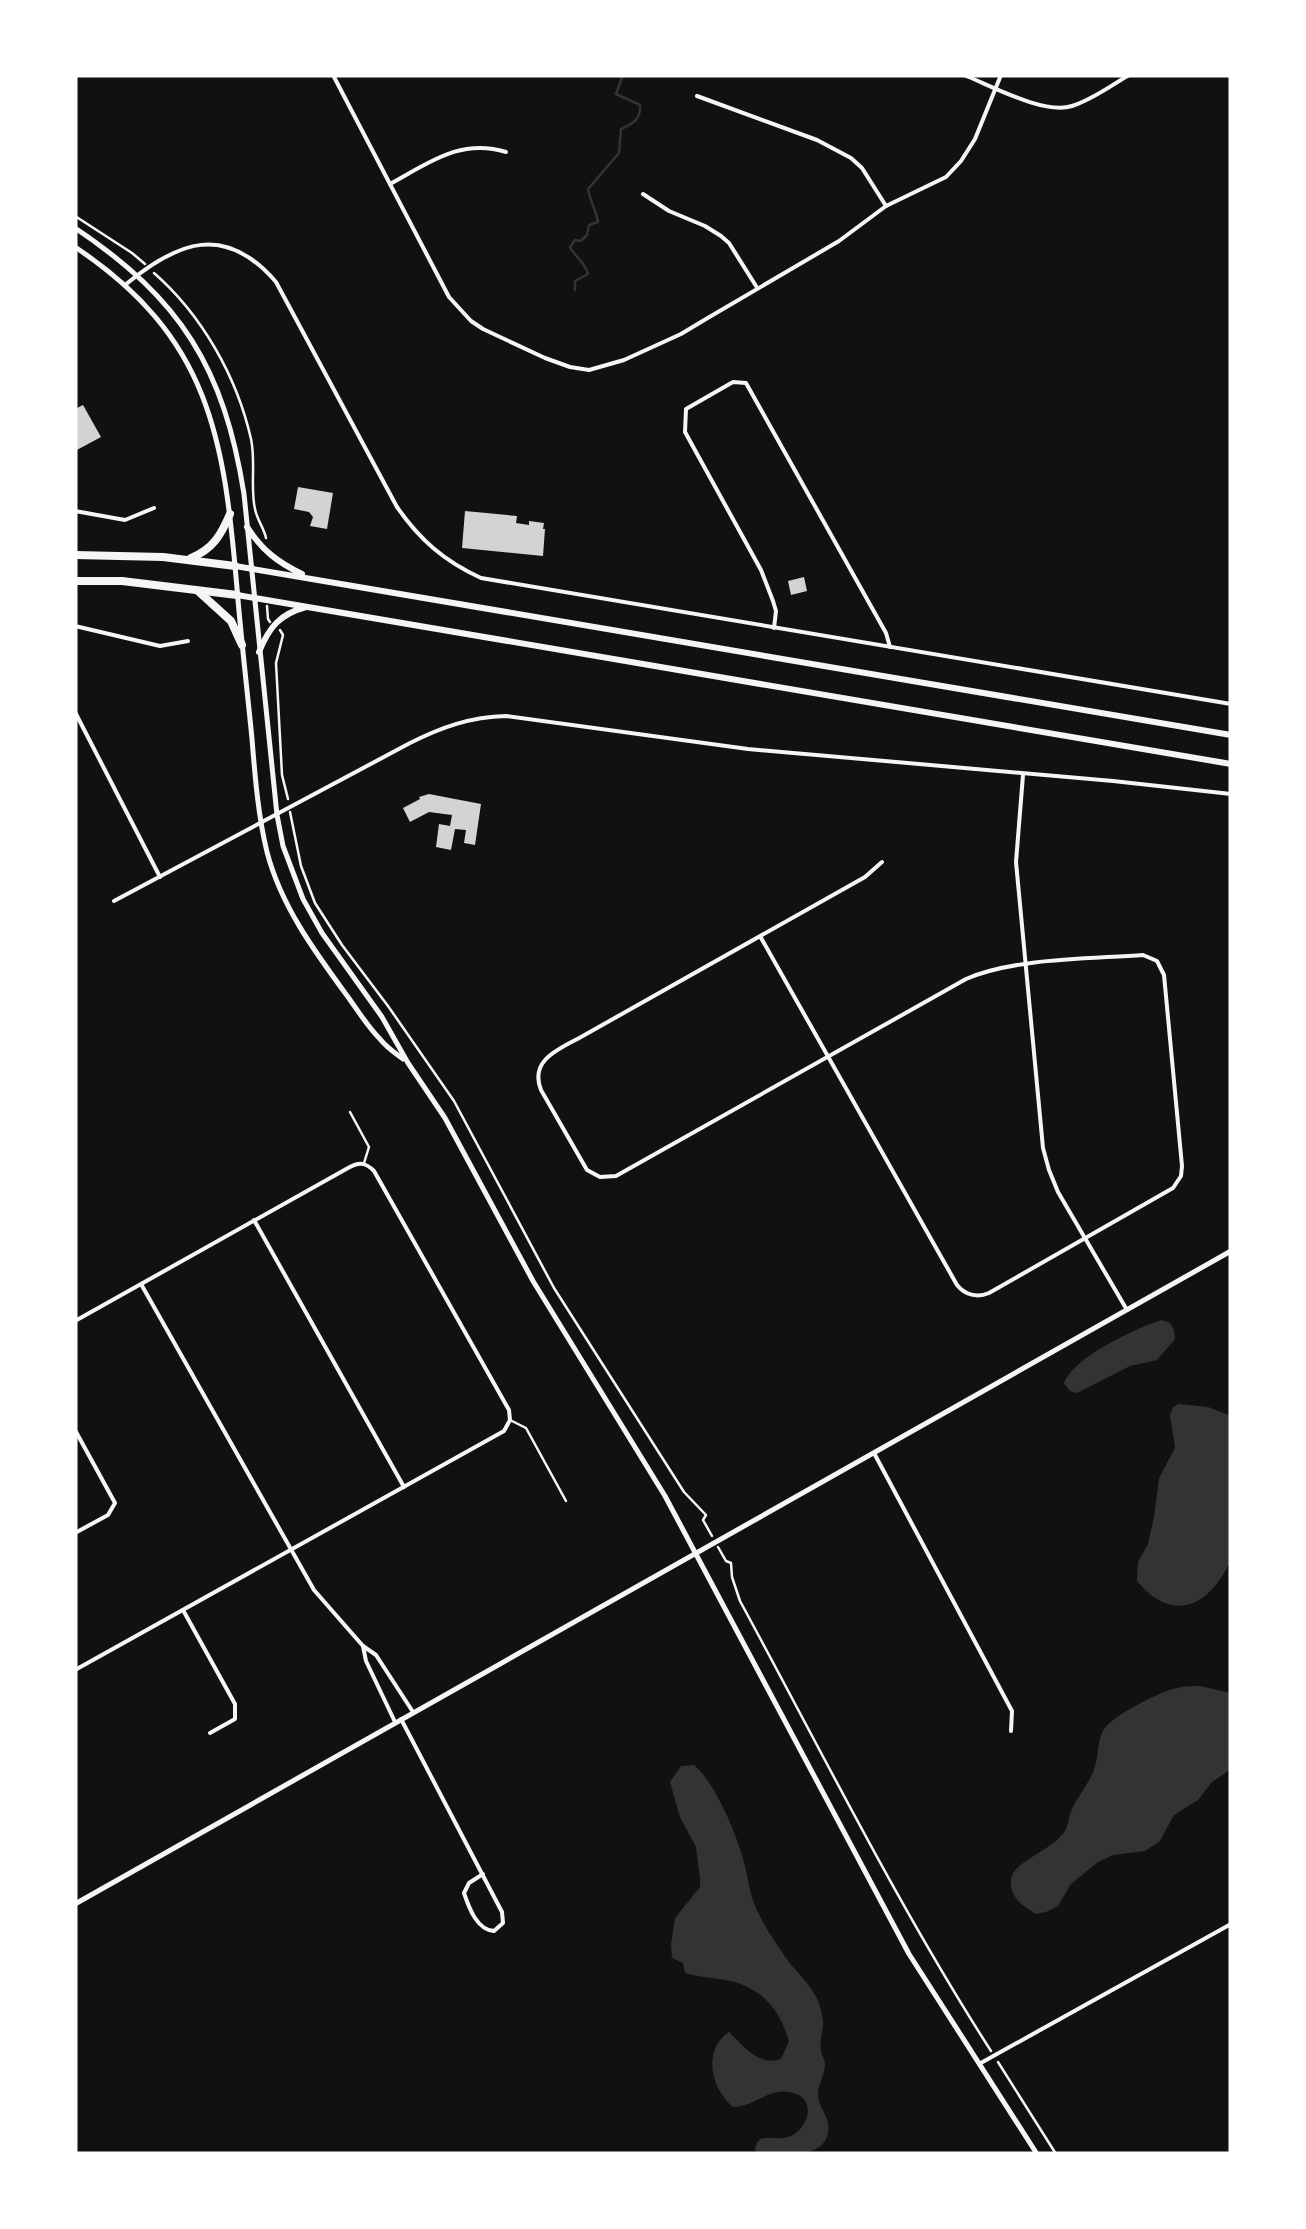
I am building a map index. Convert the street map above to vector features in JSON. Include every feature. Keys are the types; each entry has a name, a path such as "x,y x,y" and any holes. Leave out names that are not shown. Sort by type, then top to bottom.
{"highway":[{"path":"185,560 208,550 230,514"},
{"path":"246,526 267,554 313,579"},
{"path":"75,555 127,555 235,566 1231,735"},
{"path":"75,580 194,588 310,606 1231,764"},
{"path":"194,588 231,621 242,645"},
{"path":"260,652 280,618 310,606"}],"main road":[{"path":"75,228 138,274 161,299 191,339 219,392 236,446 277,815 303,899 445,1118 533,1281 645,1462 696,1553 909,1954 1036,2154"},
{"path":"75,247 125,285 167,332 205,398 224,465 261,823 275,876 299,926 380,1040 408,1063"},
{"path":"75,1904 1231,1251"}],"street":[{"path":"333,75 449,297 483,329 544,358 588,370 624,360 681,334 838,241 886,206 934,184 953,170 974,139 1000,75"},
{"path":"964,75 1038,104 1063,108 1130,75"},
{"path":"697,96 835,148 862,168 886,206"},
{"path":"390,184 459,149 477,146 506,152"},
{"path":"643,194 721,236 757,288"},
{"path":"125,285 161,257 192,246 206,244 236,250 251,258 276,282 413,531 455,566 480,578 1231,704"},
{"path":"774,628 776,612 761,570 684,432 686,409 733,382 746,383 886,633 890,648"},
{"path":"75,511 124,520 154,508"},
{"path":"75,626 160,646 188,641"},
{"path":"75,712 160,877"},
{"path":"114,901 434,731 456,722 490,717 764,750 1231,794"},
{"path":"1023,774 1016,862 1042,1148 1053,1181 1126,1310"},
{"path":"760,936 828,1056 956,1285 964,1292 989,1293 1169,1191 1178,1182 1182,1166 1166,991 1162,970 1155,960 1143,954 1026,964 966,979 828,1056 616,1176 600,1177 584,1167 540,1090 537,1077 547,1056 760,936 865,877 882,862"},
{"path":"75,1321 364,1163 374,1171 508,1410 510,1420 504,1431 75,1670"},
{"path":"254,1220 404,1486"},
{"path":"141,1284 314,1590 363,1646 376,1655 413,1712"},
{"path":"75,1430 115,1503 108,1515 75,1533"},
{"path":"874,1454 1012,1711 1012,1731"},
{"path":"183,1610 235,1704 235,1719 210,1733"},
{"path":"363,1646 366,1661 483,1874 504,1918 500,1928 488,1932 480,1926 464,1894 469,1883 483,1874"},
{"path":"979,2064 1231,1924"}],"lane":[{"path":"350,1112 369,1147 364,1163"},
{"path":"510,1420 526,1428 566,1501"}],"path":[{"path":"290,808 301,866 316,904 454,1101 554,1288 684,1492 706,1515 702,1520 730,1562 740,1601 871,1848 927,1949 1056,2154"}],"shaded area":[{"path":"1161,1320 1170,1323 1175,1339 1157,1360 1130,1366 1077,1393 1064,1383 1093,1354"},
{"path":"1179,1404 1208,1407 1231,1416 1231,1559 1223,1575 1202,1598 1177,1606 1151,1595 1137,1581 1138,1562 1148,1544 1154,1517 1159,1478 1175,1448 1170,1415"},
{"path":"1200,1686 1231,1693 1231,1769 1212,1782 1198,1800 1174,1815 1160,1841 1145,1851 1113,1855 1098,1862 1071,1884 1058,1906 1046,1912 1036,1914 1022,1904 1012,1891 1013,1873 1066,1829 1093,1771 1104,1729 1126,1711 1160,1694"},
{"path":"694,1765 718,1797 732,1827 761,1918 821,2010 821,2052 825,2064 818,2094 828,2123 827,2136 814,2150 756,2154 760,2139 784,2138 798,2131 807,2117 806,2103 793,2093 777,2092 733,2107 715,2080 715,2049 729,2032 758,2057 781,2059 789,2041 776,2012 746,1986 685,1973 683,1963 672,1958 675,1918 700,1887 700,1879 696,1847 680,1817 670,1782 681,1766"}],"building":[{"path":"83,405 101,437 75,451 75,409"},
{"path":"298,487 333,493 327,529 310,526 313,517 309,512 294,509"},
{"path":"465,511 517,516 516,523 529,525 529,521 544,523 543,556 462,548"},
{"path":"804,577 807,591 791,595 788,581"},
{"path":"429,794 481,804 475,845 464,843 466,830 455,829 451,850 436,847 439,824 450,826 452,815 429,812 410,822 403,808"}],"waterway":[{"path":"575,290 575,281 588,274 570,247 587,235 589,225 598,222 588,189 619,153 621,129 633,123 639,114 640,105 616,94 623,75"}]}
